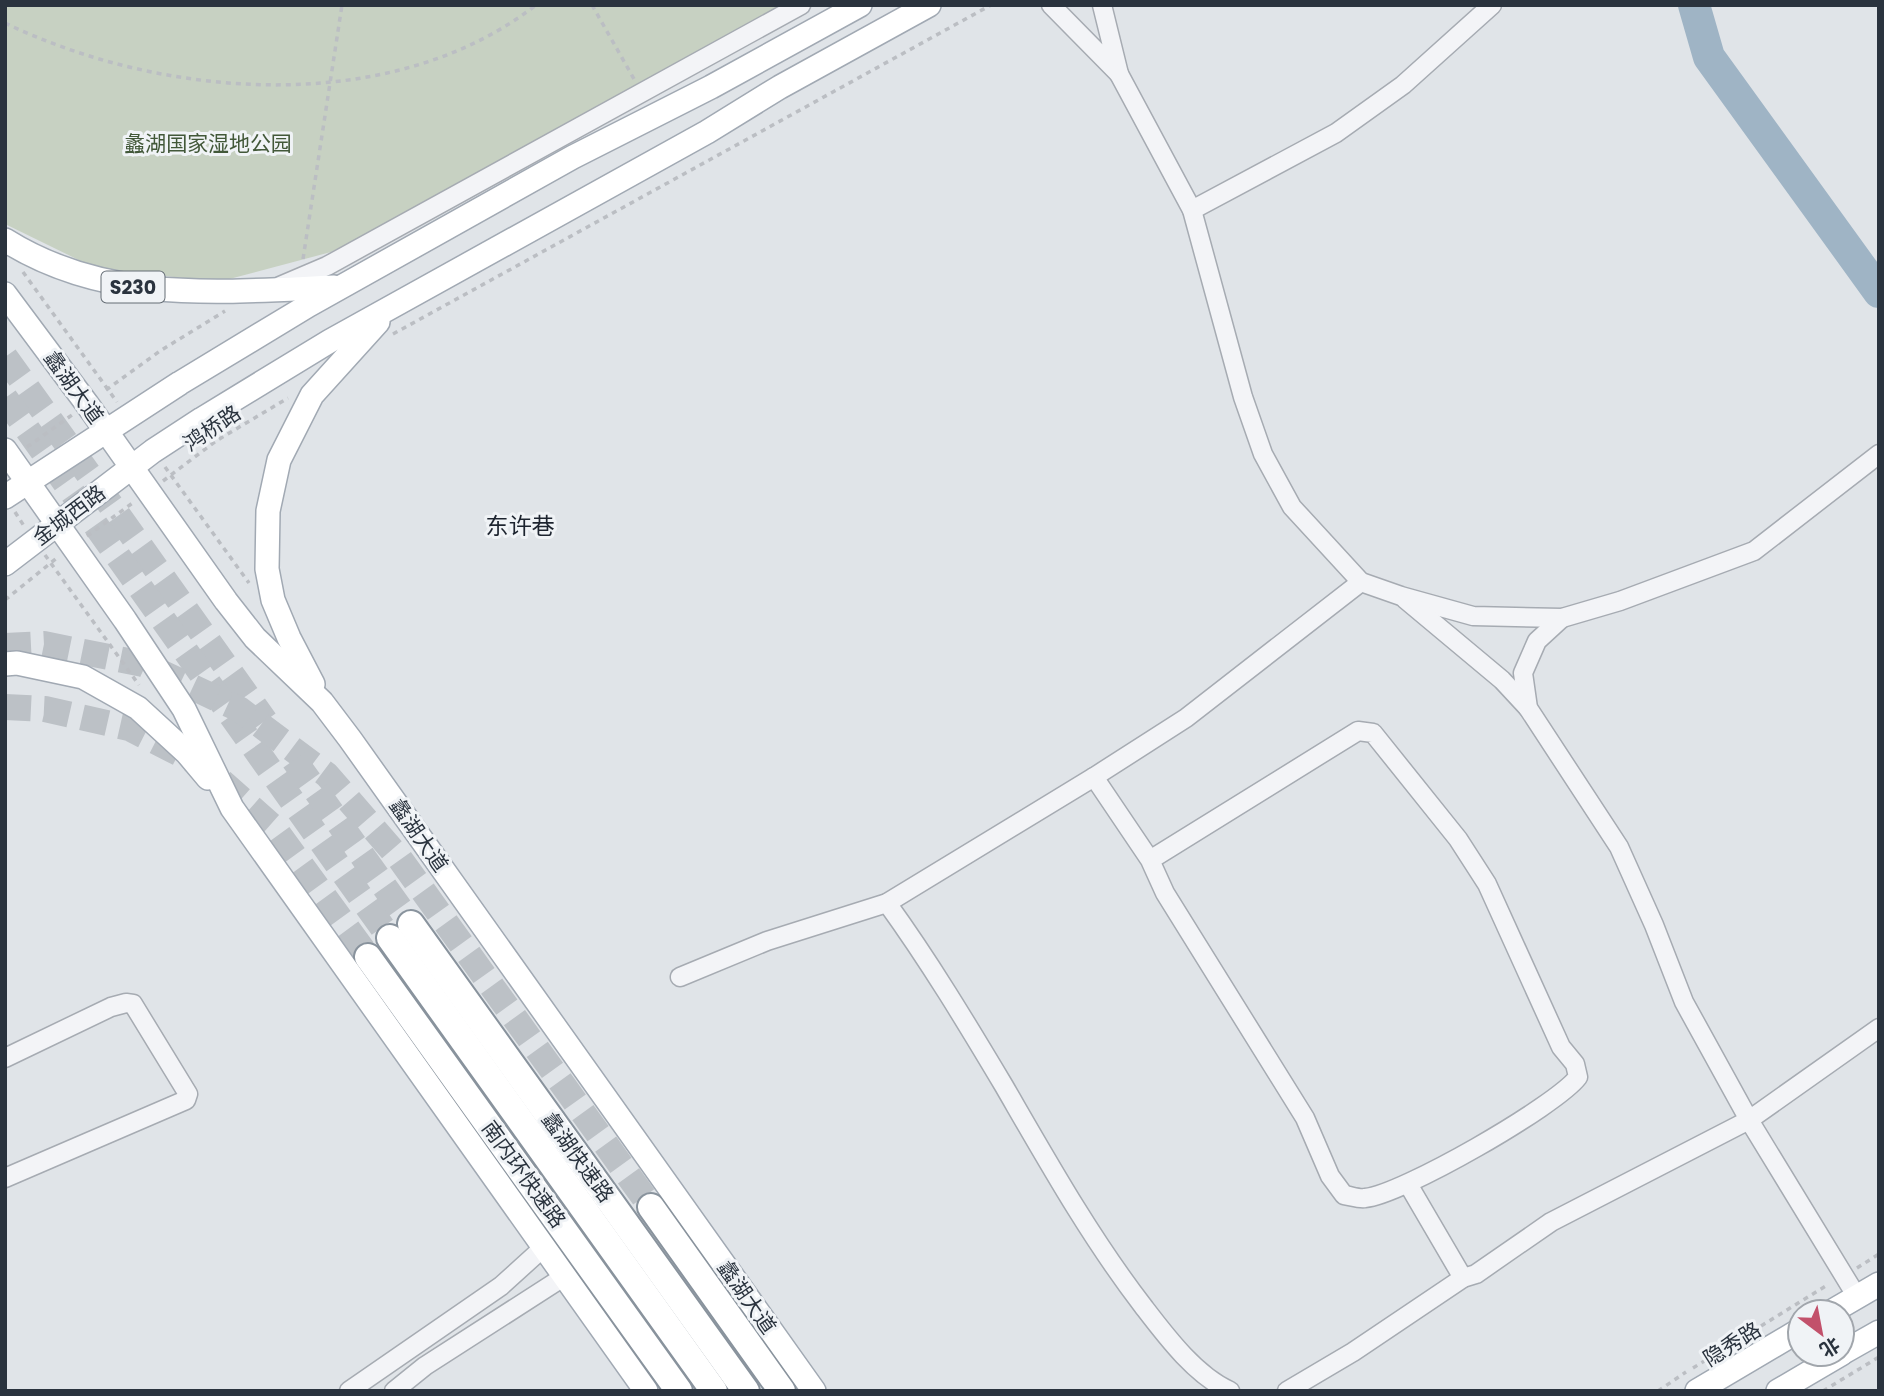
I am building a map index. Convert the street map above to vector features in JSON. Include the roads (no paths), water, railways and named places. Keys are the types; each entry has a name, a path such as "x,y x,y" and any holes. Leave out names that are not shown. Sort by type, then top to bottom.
{"highway":[{"name":"蠡湖快速路","path":"715,1391 400,931 746,1391"},
{"name":"南内环快速路","path":"368,957 679,1391"},
{"path":"651,1207 782,1391"}],"main road":[{"path":"9,503 28,482 106,431 180,383 341,287 573,157 711,87 859,5"},
{"name":"金城西路","path":"5,564 132,467 202,419 330,341 707,132 780,87 929,5"},
{"name":"S230","path":"5,240 58,267 125,286 181,292 341,287"},
{"name":"蠡湖大道","path":"5,294 87,404 226,601 255,638 322,702 358,750 814,1391"},
{"path":"322,702 273,600 267,569 268,511 279,460 312,395 392,307"},
{"path":"5,450 184,709 232,808"},
{"path":"5,664 17,663 83,677 138,708 187,753 232,808 646,1391"},
{"path":"1857,1297 1879,1284"},
{"path":"1856,1346 1879,1332"},
{"name":"隐秀路","path":"1697,1391 1786,1338"},
{"path":"1778,1391 1818,1368"}],"street":[{"path":"269,290 327,266 801,5"},
{"path":"1051,5 1119,74"},
{"path":"1102,5 1119,74 1192,210 1243,397 1263,454 1292,507 1361,582 1473,616 1562,618 1620,601 1754,551 1879,454"},
{"path":"1192,210 1336,133 1403,85 1492,5"},
{"path":"680,977 767,941 887,903 1094,778 1186,718 1361,582"},
{"path":"1401,596 1502,680 1528,708 1619,847 1654,925 1684,1002 1749,1120 1857,1297"},
{"path":"1528,708 1523,673 1537,641 1562,618"},
{"path":"1094,778 1150,860 1165,893 1305,1118 1330,1176 1344,1195 1365,1198 1408,1184 1538,1110 1573,1085 1578,1077 1575,1064 1561,1046 1487,884 1458,839 1373,733 1358,730 1150,860"},
{"path":"887,903 927,960 1108,1261 1174,1346 1219,1386 1230,1391"},
{"path":"5,1058 111,1007 133,1004 188,1094 186,1100 5,1178"},
{"path":"1287,1391 1353,1353 1551,1222 1749,1120 1879,1028"},
{"path":"1408,1184 1463,1278"},
{"path":"349,1391 501,1286 544,1247"},
{"path":"394,1391 425,1366 565,1276"}],"waterway":[{"path":"1694,5 1709,57 1879,292"}],"tunnel":[{"path":"5,357 265,721"},
{"path":"5,398 390,938"},
{"path":"5,646 44,644 143,664 239,709 327,775 400,859 651,1207"},
{"path":"5,707 45,709 129,728 204,766 274,828 368,957"},
{"path":"294,760 411,924"}],"district":[{"name":"东许巷","path":"520,526"}],"park label":[{"name":"蠡湖国家湿地公园","path":"208,143"}]}
